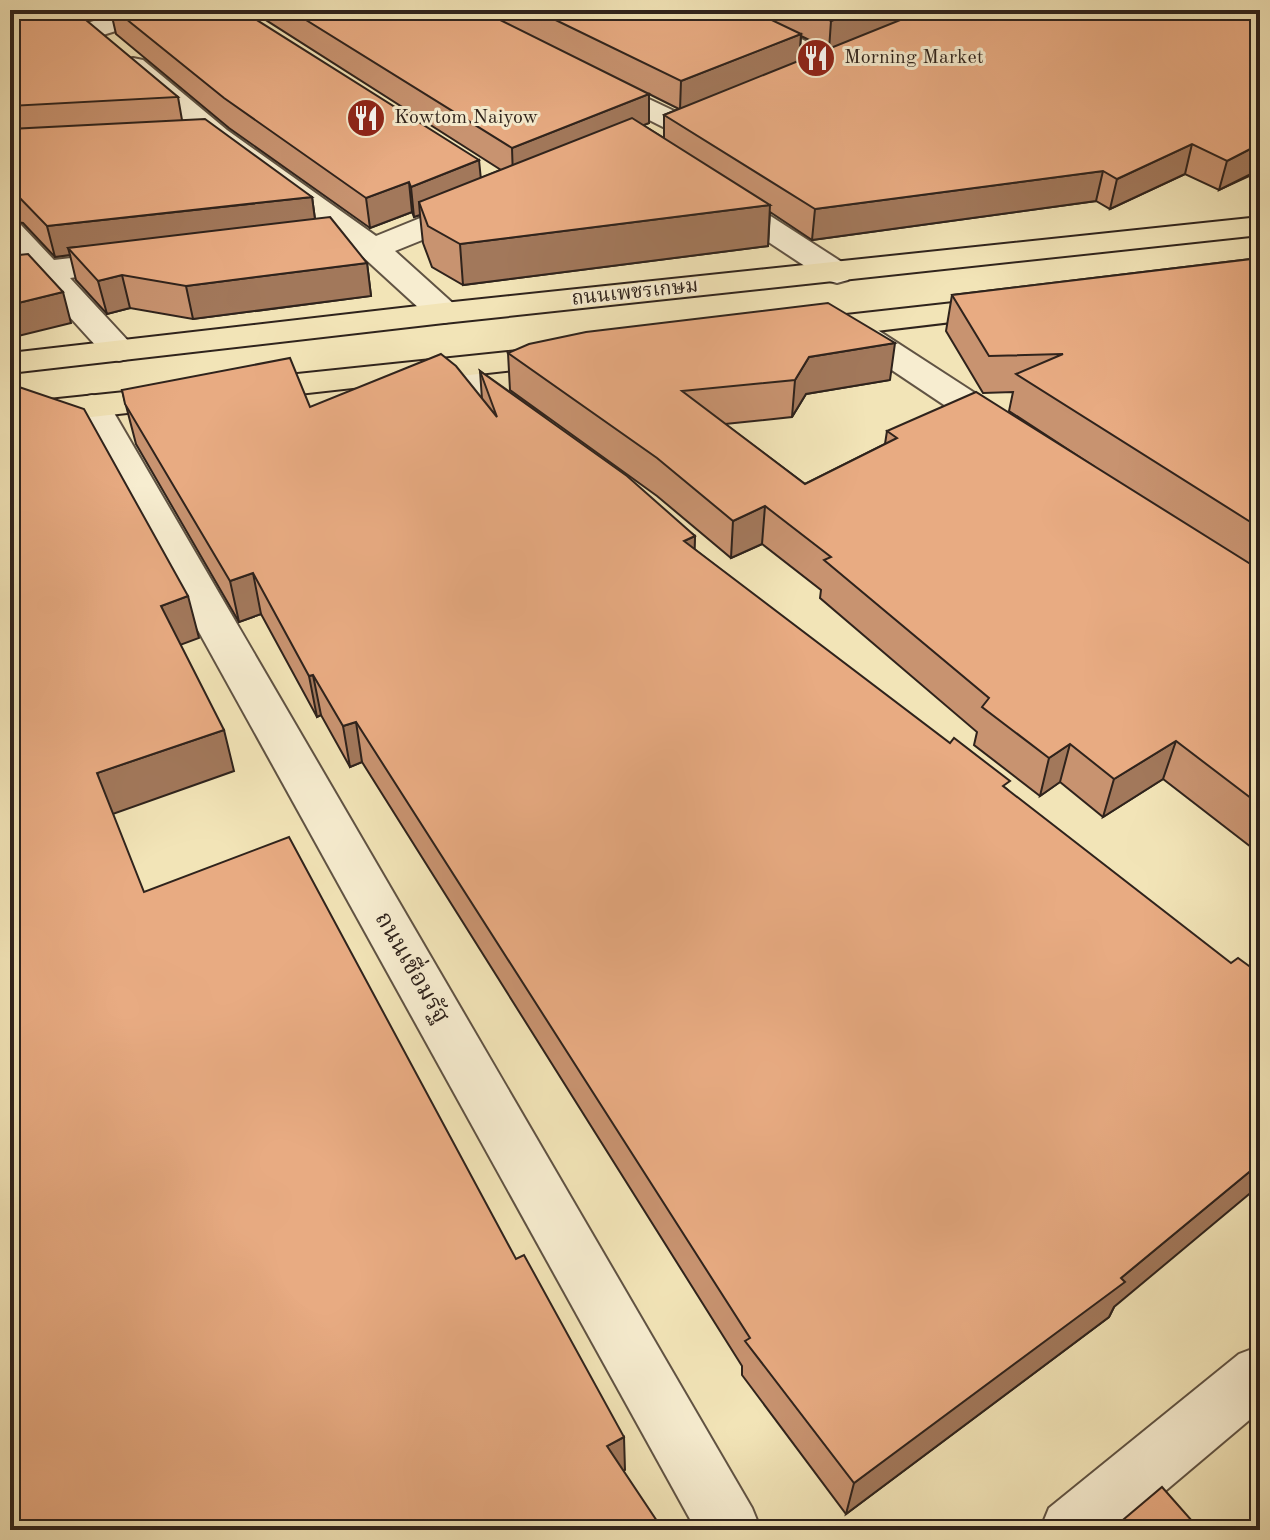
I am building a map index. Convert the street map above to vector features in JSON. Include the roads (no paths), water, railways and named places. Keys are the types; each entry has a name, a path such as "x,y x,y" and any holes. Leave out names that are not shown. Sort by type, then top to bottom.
{"main road":[{"name":"ถนนเพชรเกษม","path":"10,363 444,313 1260,226"},
{"path":"771,333 1037,304"},
{"path":"10,415 601,352"}],"street":[{"path":"155,10 82,24 217,136 364,242 444,313"},
{"path":"721,10 812,68 855,51"},
{"path":"569,69 679,124"},
{"path":"651,137 712,111"},
{"path":"171,138 217,136"},
{"path":"697,182 837,273"},
{"path":"309,241 364,242 498,198"},
{"path":"10,232 119,351"},
{"path":"10,275 154,259"},
{"path":"847,325 1033,447"},
{"path":"452,368 566,451"},
{"name":"ถนนเชื่อมรัฐ","path":"92,406 730,1530"},
{"path":"1071,1530 1260,1374"}],"place":[{"name":"Morning Market","path":"816,58"},
{"name":"Kowtom Naiyow","path":"366,118"}]}
